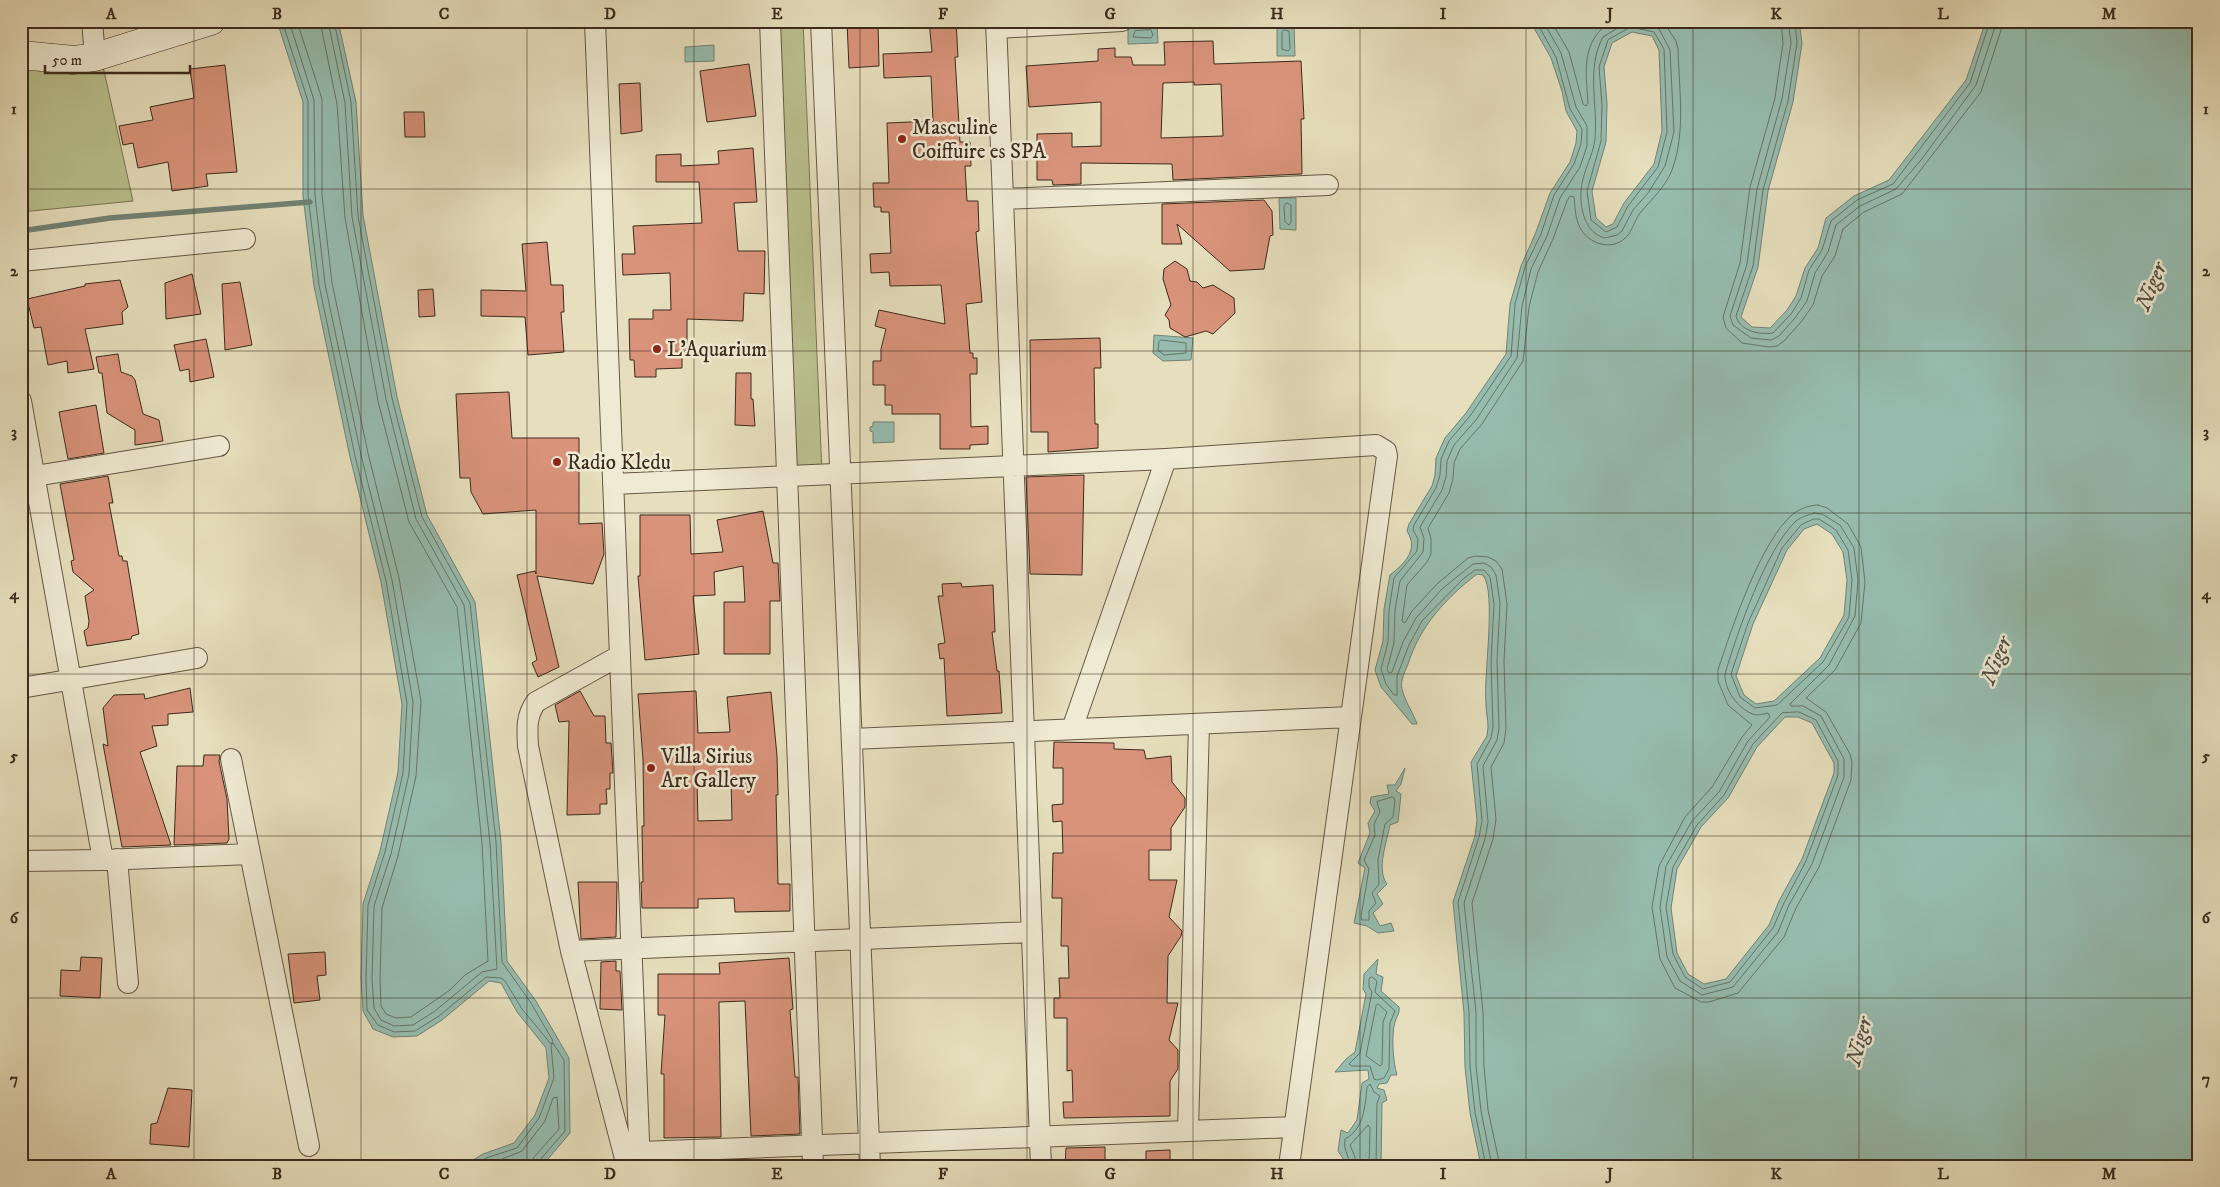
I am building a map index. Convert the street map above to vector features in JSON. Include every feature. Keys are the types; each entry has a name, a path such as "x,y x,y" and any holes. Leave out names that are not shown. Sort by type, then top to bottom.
{"street":[{"path":"92,21 95,57"},
{"path":"21,56 74,60 95,57 211,21"},
{"path":"595,21 631,949 636,1161"},
{"path":"770,21 814,1166"},
{"path":"821,21 870,1166"},
{"path":"1041,1166 996,24 1122,21"},
{"path":"1003,199 1328,185"},
{"path":"21,261 245,239"},
{"path":"21,401 31,489 110,860 128,983"},
{"path":"613,484 1166,460 1376,445 1386,451 1387,456 1352,717 1289,1166"},
{"path":"31,489 218,446"},
{"path":"1072,729 1166,460"},
{"path":"619,656 536,702 528,716 528,746 571,951 636,1161"},
{"path":"21,688 197,658"},
{"path":"852,740 1352,717"},
{"path":"1188,1131 1199,724"},
{"path":"231,759 309,1146"},
{"path":"21,861 110,860 250,854"},
{"path":"571,951 1032,932"},
{"path":"636,1161 813,1145 1294,1126"}],"green space":[{"path":"779,21 803,21 822,474 795,476"},
{"path":"21,56 102,62 133,201 21,212"}],"water":[{"path":"277,21 338,21 356,102 363,215 397,397 427,515 475,602 501,842 507,961 536,1001 569,1058 570,1133 542,1166 463,1166 483,1154 514,1143 535,1115 549,1078 546,1048 517,1012 501,983 489,981 442,1020 417,1036 393,1037 373,1029 363,1011 361,979 363,904 380,851 398,772 402,704 381,582 350,457 314,286 303,196 303,102"},
{"name":"Niger","path":"1530,21 1799,21 1802,43 1793,102 1768,191 1758,267 1741,317 1752,327 1770,328 1787,310 1796,296 1805,268 1818,248 1826,218 1854,196 1889,180 1966,80 1986,21 2199,21 2199,1166 1481,1166 1470,1113 1465,1067 1464,1013 1453,902 1475,836 1477,820 1471,762 1487,736 1488,727 1486,691 1489,599 1483,575 1477,574 1445,603 1427,625 1413,650 1403,676 1402,689 1417,724 1412,724 1381,687 1375,670 1383,641 1384,609 1390,575 1401,566 1411,550 1412,544 1407,531 1409,524 1432,486 1436,458 1445,438 1466,413 1506,354 1510,304 1521,266 1550,193 1570,162 1576,143 1577,131 1566,111 1562,91 1551,58","holes":["1632,32 1652,36 1659,50 1662,131 1654,164 1624,203 1613,224 1606,227 1596,218 1592,191 1606,142 1607,104 1604,67 1612,43","1817,524 1832,534 1843,552 1847,580 1844,615 1820,658 1774,701 1756,704 1744,695 1736,676 1753,624 1787,550 1804,529","1785,717 1798,717 1812,723 1834,763 1834,773 1802,859 1779,901 1769,925 1726,979 1704,984 1688,974 1677,953 1671,908 1677,869 1701,827 1728,798 1757,747"]},
{"path":"1157,24 1158,43 1128,44 1128,27"},
{"path":"1294,24 1295,56 1277,56 1277,25"},
{"path":"714,45 714,61 685,62 685,47"},
{"path":"1279,198 1296,198 1296,230 1280,229"},
{"path":"1154,335 1193,338 1191,360 1163,361 1153,353"},
{"path":"873,422 894,422 894,442 873,443 873,432 870,431 870,427 873,426"},
{"path":"1405,768 1401,784 1396,791 1401,794 1398,822 1390,825 1383,855 1382,871 1387,884 1377,894 1383,904 1373,913 1380,926 1391,923 1394,931 1378,933 1367,926 1354,923 1365,868 1358,863 1370,833 1368,823 1375,811 1370,803 1371,797 1389,794 1387,785 1395,785"},
{"path":"1378,959 1376,974 1383,977 1381,991 1399,1007 1393,1041 1394,1063 1397,1075 1391,1075 1387,1083 1379,1084 1377,1088 1384,1090 1387,1100 1382,1103 1381,1166 1344,1166 1344,1160 1338,1151 1341,1130 1348,1133 1357,1120 1362,1083 1369,1079 1368,1070 1335,1072 1355,1052 1366,994 1363,989 1364,974"}],"building":[{"path":"878,21 879,66 849,68 847,22"},
{"path":"929,21 956,21 958,57 955,57 960,142 970,142 971,166 965,166 967,201 978,201 979,231 976,232 982,302 966,304 970,353 973,353 973,358 977,358 977,374 970,374 971,427 988,426 988,444 970,445 970,449 940,449 940,414 892,414 892,405 885,405 885,385 873,385 873,361 881,361 881,349 886,329 875,326 879,310 945,324 941,285 890,286 889,272 871,273 870,254 891,253 889,212 881,212 881,207 874,207 873,183 889,183 887,123 933,121 931,76 884,78 883,54 932,52"},
{"path":"1213,41 1214,64 1301,61 1304,119 1301,119 1302,174 1173,180 1172,164 1081,163 1081,184 1053,185 1052,180 1037,180 1037,134 1072,133 1072,147 1101,146 1101,102 1029,107 1026,66 1098,61 1098,49 1115,48 1115,57 1131,57 1133,65 1165,65 1164,42","holes":["1194,82 1194,85 1221,84 1223,136 1161,138 1163,83"]},
{"path":"749,64 756,116 707,122 700,71"},
{"path":"225,65 237,172 206,174 208,186 172,191 168,162 138,168 133,143 123,145 119,126 153,120 150,107 194,98 190,69"},
{"path":"640,83 642,131 621,134 619,84"},
{"path":"404,112 424,112 425,137 405,137"},
{"path":"753,148 757,202 734,203 738,251 765,251 764,294 744,293 743,321 687,319 687,354 682,354 682,368 656,369 656,377 635,377 634,360 630,360 629,319 653,319 653,310 671,310 670,273 623,275 622,254 635,254 633,226 702,223 699,182 656,182 656,155 681,154 681,166 719,164 718,151"},
{"path":"1264,200 1272,211 1273,235 1270,236 1264,269 1230,271 1177,224 1182,244 1162,244 1162,204"},
{"path":"547,242 551,285 563,285 564,312 561,312 564,352 528,355 525,317 481,316 481,290 526,291 522,244"},
{"path":"1175,261 1187,269 1190,281 1197,282 1203,288 1213,285 1234,298 1235,313 1213,334 1206,331 1185,337 1170,328 1169,320 1165,315 1171,305 1163,279 1164,269"},
{"path":"192,274 201,314 166,319 165,283"},
{"path":"120,280 128,307 122,312 123,324 85,329 94,369 68,373 67,361 48,365 41,327 34,328 27,299 85,286 85,284"},
{"path":"240,282 252,345 225,350 222,284"},
{"path":"433,289 435,316 419,317 418,290"},
{"path":"1100,338 1101,368 1094,368 1095,424 1098,424 1098,448 1048,452 1048,432 1031,432 1030,340"},
{"path":"206,339 214,377 190,382 189,369 180,371 174,345"},
{"path":"118,354 121,372 132,376 135,380 143,414 159,420 163,441 135,445 135,430 107,413 102,373 99,373 96,357"},
{"path":"736,373 751,373 751,399 753,399 755,426 735,425"},
{"path":"509,392 512,438 579,438 579,524 602,523 604,554 593,584 537,576 559,667 538,677 532,663 537,660 517,575 535,571 536,574 536,510 483,514 471,492 470,478 460,478 456,394"},
{"path":"96,405 104,453 68,459 59,412"},
{"path":"1084,475 1082,575 1030,574 1026,477"},
{"path":"108,476 113,503 109,503 119,556 122,556 123,561 127,561 139,634 132,636 131,639 87,646 84,631 88,628 89,621 85,596 94,590 73,572 71,561 74,560 60,484"},
{"path":"763,511 773,563 778,563 780,601 770,601 770,654 724,654 724,602 745,602 743,566 714,572 715,595 693,596 699,654 645,660 638,576 640,576 640,515 690,515 691,554 723,552 717,520"},
{"path":"961,583 962,587 993,585 995,632 992,632 997,671 999,671 1002,713 947,716 944,658 940,659 938,644 945,643 938,596 943,596 942,584"},
{"path":"190,688 193,712 168,714 168,725 152,726 157,746 140,752 171,845 122,847 103,744 108,746 103,708 114,695 144,694 145,699"},
{"path":"580,691 594,716 605,716 606,743 611,743 613,773 610,773 610,789 606,789 607,804 600,804 600,814 567,815 569,721 559,722 555,705"},
{"path":"696,691 698,733 730,732 727,697 771,692 777,756 778,884 790,884 790,911 735,912 734,898 698,899 698,908 642,908 643,760 638,694","holes":["731,780 732,820 698,821 697,781"]},
{"path":"1054,742 1114,743 1114,749 1144,750 1146,759 1171,756 1172,782 1185,798 1185,807 1171,828 1171,850 1149,850 1149,880 1177,880 1169,917 1182,931 1181,936 1168,956 1167,1003 1178,1003 1169,1040 1178,1050 1178,1069 1170,1081 1170,1116 1064,1118 1063,1102 1073,1102 1072,1070 1067,1071 1067,1018 1054,1018 1054,998 1060,998 1059,978 1069,978 1068,946 1061,946 1062,898 1052,898 1053,853 1063,853 1062,821 1053,822 1052,805 1063,804 1063,768 1053,768"},
{"path":"204,755 220,755 219,761 227,799 229,839 227,843 174,845 177,766 203,766"},
{"path":"578,882 617,882 616,937 581,939"},
{"path":"325,952 326,975 317,976 320,1000 294,1003 288,954"},
{"path":"81,957 102,958 100,998 60,996 61,970 80,971"},
{"path":"789,958 793,1009 790,1010 795,1077 798,1077 800,1134 751,1136 745,1001 719,1002 721,1137 664,1138 664,1074 661,1074 665,1015 658,1015 658,974 720,974 719,963"},
{"path":"616,961 616,971 620,971 622,1010 600,1009 601,962"},
{"path":"168,1088 192,1090 189,1147 150,1144 151,1124 157,1123"},
{"path":"1105,1147 1105,1166 1065,1166 1066,1148"},
{"path":"1170,1150 1170,1166 1146,1166 1146,1151"}],"waterway":[{"path":"21,231 110,218 310,202"}],"place":[{"name":"Masculine Coiffuire es SPA","path":"902,139"},
{"name":"L'Aquarium","path":"657,349"},
{"name":"Radio Kledu","path":"557,462"},
{"name":"Villa Sirius Art Gallery","path":"651,768"}]}
